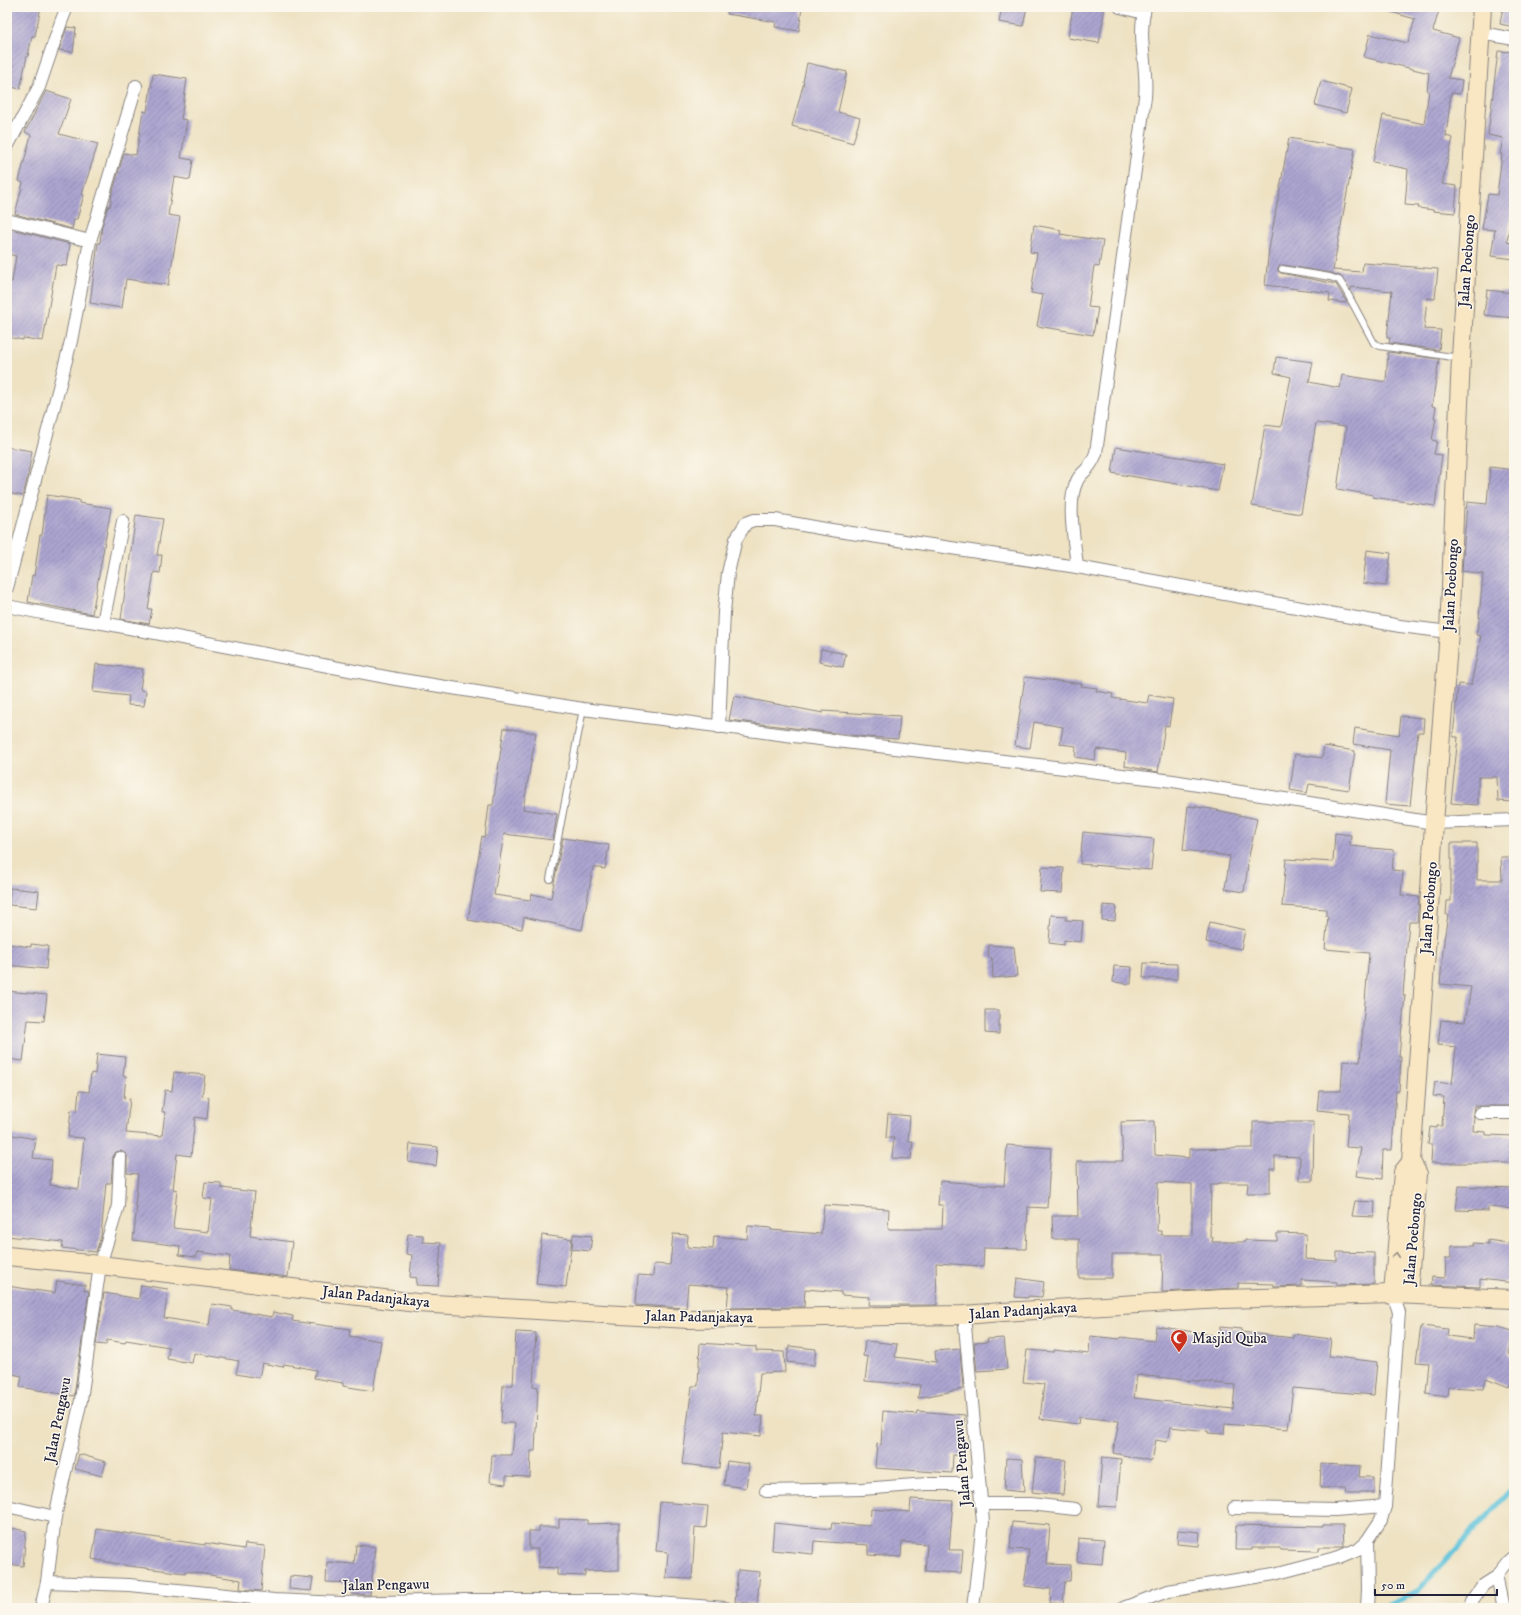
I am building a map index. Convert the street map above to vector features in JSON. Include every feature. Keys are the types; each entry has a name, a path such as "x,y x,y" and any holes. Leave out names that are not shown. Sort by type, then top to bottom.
{"main road":[{"name":"Jalan Poebongo","path":"1400,1294 1403,1172 1411,1162 1430,908 1434,823 1449,632 1461,358 1482,7"},
{"name":"Jalan Padanjakaya","path":"7,1256 100,1265 417,1303 688,1319 964,1315 1222,1299 1400,1294 1514,1299"}],"street":[{"path":"7,147 39,87 68,7"},
{"path":"1077,567 1072,518 1073,490 1077,479 1087,469 1096,453 1146,85 1141,40 1144,10 1120,7"},
{"path":"1481,33 1514,39"},
{"path":"7,588 71,340 90,241 136,86"},
{"path":"7,220 90,241"},
{"path":"719,727 724,612 728,573 736,539 740,530 746,523 754,520 775,520 825,529 1077,567 1400,626 1449,632"},
{"path":"103,623 123,521"},
{"path":"7,606 396,679 583,709 1173,782 1434,823 1514,820"},
{"path":"1480,1113 1514,1113"},
{"name":"Jalan Pengawu","path":"41,1608 47,1582 54,1517 81,1400 100,1265 118,1206 120,1158"},
{"path":"1123,1608 1168,1591 1274,1574 1339,1557 1358,1549 1367,1541 1381,1520 1385,1506 1400,1294"},
{"name":"Jalan Pengawu","path":"964,1315 983,1522 973,1608"},
{"path":"766,1491 862,1489 927,1484 980,1484"},
{"path":"981,1504 1030,1504 1075,1510"},
{"path":"7,1506 54,1517"},
{"path":"1234,1508 1335,1510 1385,1506"},
{"path":"1367,1541 1367,1608"},
{"path":"1470,1608 1473,1599 1483,1585 1497,1576 1514,1558"},
{"path":"1497,1576 1504,1608"},
{"name":"Jalan Pengawu","path":"47,1582 130,1585 274,1600 342,1603 465,1604 617,1600 726,1608"}],"lane":[{"path":"1282,269 1325,275 1339,280 1374,343 1380,346 1461,358"},
{"path":"550,879 583,709"}],"building":[{"path":"11,7 41,7 35,36 32,36 20,89 7,86 7,25"},
{"path":"728,7 802,7 799,31 775,27 776,22 727,14"},
{"path":"1002,7 1027,7 1023,26 999,22"},
{"path":"1073,7 1105,7 1099,43 1068,38"},
{"path":"1384,7 1440,7 1433,31 1459,38 1448,78 1462,80 1460,94 1451,93 1446,136 1453,138 1442,184 1457,186 1455,213 1433,211 1434,210 1418,208 1419,206 1405,205 1408,169 1373,162 1383,115 1424,124 1429,91 1427,91 1429,73 1364,57 1370,34 1408,43 1415,19 1384,10"},
{"path":"1503,7 1514,7 1514,27 1500,24"},
{"path":"67,27 76,28 73,52 59,50"},
{"path":"1498,51 1514,52 1514,206 1513,205 1507,242 1514,244 1514,259 1491,256 1495,230 1482,229 1488,194 1497,195 1502,154 1500,154 1503,138 1488,135"},
{"path":"807,63 847,72 838,112 860,118 853,143 792,126 804,82"},
{"path":"153,74 187,79 181,119 187,120 181,158 193,160 190,180 174,177 168,215 180,217 168,285 126,279 122,308 90,303 98,243 100,243 102,226 108,206 110,207 112,194 124,153 136,155 143,111 147,112"},
{"path":"1321,81 1352,89 1346,113 1315,105"},
{"path":"46,91 71,99 59,134 98,144 82,194 84,195 77,219 74,219 72,229 15,214 23,183 19,181 31,135 25,132"},
{"path":"1289,138 1355,149 1333,270 1362,272 1363,263 1438,269 1435,299 1427,298 1424,329 1441,330 1439,350 1389,343 1390,338 1387,338 1392,291 1351,287 1351,291 1340,276 1331,273 1283,265 1278,268 1278,271 1281,273 1336,284 1347,303 1329,301 1330,293 1265,285 1269,249"},
{"path":"1034,225 1061,230 1060,234 1103,241 1099,267 1094,266 1088,307 1098,308 1093,335 1037,326 1043,295 1031,293 1037,253 1030,252"},
{"path":"7,228 70,244 67,266 56,265 43,341 23,338 23,340 7,337 7,282 12,282 16,256 7,254"},
{"path":"1487,290 1514,293 1514,318 1484,315"},
{"path":"1388,352 1439,359 1432,406 1436,407 1434,418 1436,418 1432,440 1437,441 1434,454 1442,455 1435,506 1372,497 1373,495 1337,489 1346,427 1316,423 1301,514 1252,506 1265,425 1281,427 1291,377 1274,373 1276,357 1313,362 1309,382 1340,388 1342,375 1386,382"},
{"path":"7,447 32,451 23,496 7,493"},
{"path":"1116,447 1223,464 1218,491 1112,473"},
{"path":"1490,467 1514,470 1514,802 1498,801 1497,777 1478,777 1478,805 1451,803 1458,737 1453,737 1458,684 1471,685 1481,636 1476,635 1480,617 1483,574 1462,571 1467,502 1487,504"},
{"path":"47,495 79,500 79,503 111,508 92,614 28,602 32,575 34,576 40,535 42,535"},
{"path":"136,515 163,519 157,555 162,555 160,573 154,572 148,609 152,609 149,624 121,619"},
{"path":"1367,550 1391,553 1386,586 1363,583"},
{"path":"821,649 846,654 843,667 819,662"},
{"path":"96,664 143,669 140,690 146,691 144,706 128,705 129,696 93,692"},
{"path":"1025,677 1082,684 1081,686 1097,688 1096,691 1113,694 1112,698 1147,703 1149,695 1173,699 1169,726 1165,725 1158,772 1125,766 1126,753 1096,749 1095,760 1075,757 1076,746 1060,744 1063,727 1034,722 1030,748 1015,746"},
{"path":"734,696 823,713 823,711 900,716 898,739 868,737 729,720"},
{"path":"1401,716 1424,718 1423,732 1418,732 1410,806 1385,804 1390,750 1353,744 1355,728 1399,735"},
{"path":"504,728 536,733 523,809 557,814 553,840 504,834 494,895 530,900 532,894 551,898 563,838 609,845 605,869 593,867 582,930 524,917 522,929 468,920 482,836 485,837 489,805 493,805"},
{"path":"1324,746 1355,751 1349,790 1309,784 1307,793 1290,790 1295,754 1322,758"},
{"path":"1188,806 1212,809 1257,819 1247,865 1244,892 1225,889 1230,856 1183,850"},
{"path":"1083,832 1154,839 1151,870 1080,864"},
{"path":"1335,833 1351,835 1350,846 1394,850 1392,870 1403,871 1401,895 1419,897 1417,922 1409,922 1403,995 1405,995 1399,1057 1401,1057 1399,1091 1396,1091 1392,1150 1383,1150 1382,1179 1356,1176 1361,1148 1346,1147 1349,1113 1317,1110 1319,1091 1341,1091 1343,1061 1360,1062 1369,953 1325,949 1328,916 1326,916 1326,909 1282,906 1286,859 1333,862"},
{"path":"1451,843 1477,843 1477,880 1502,880 1501,857 1514,857 1514,1106 1474,1106 1473,1131 1486,1132 1486,1135 1514,1136 1514,1163 1431,1163 1432,1144 1428,1144 1430,1127 1437,1128 1437,1126 1442,1126 1444,1097 1433,1096 1435,1082 1452,1084 1456,1047 1438,1045 1441,1020 1465,1022 1471,987 1440,984 1448,915 1446,915 1447,901 1451,901"},
{"path":"1042,867 1064,868 1062,893 1040,892"},
{"path":"10,888 39,891 37,908 9,905"},
{"path":"1103,905 1116,906 1115,921 1102,920"},
{"path":"1051,915 1066,916 1066,920 1083,921 1081,942 1064,940 1064,945 1049,943"},
{"path":"1210,922 1245,930 1241,949 1206,942"},
{"path":"7,944 31,947 31,944 48,946 46,969 7,965"},
{"path":"989,945 1014,947 1017,976 993,978 992,958 988,957"},
{"path":"1144,963 1177,964 1177,979 1143,978"},
{"path":"1114,966 1132,967 1131,984 1113,982"},
{"path":"7,991 47,995 44,1021 28,1020 23,1061 7,1059"},
{"path":"985,1010 999,1010 999,1034 985,1033"},
{"path":"97,1054 125,1057 123,1076 126,1076 124,1098 130,1099 126,1133 162,1136 165,1112 162,1112 165,1090 172,1091 174,1072 205,1075 202,1096 209,1097 207,1119 195,1117 191,1156 177,1154 173,1189 177,1190 173,1228 208,1232 212,1199 203,1198 205,1182 221,1183 221,1188 255,1192 250,1236 292,1242 288,1277 229,1270 230,1256 197,1252 196,1257 179,1255 180,1246 133,1240 137,1206 135,1206 138,1174 127,1173 127,1155 121,1151 116,1152 113,1157 111,1183 106,1183 101,1236 96,1252 62,1248 63,1242 7,1236 7,1134 36,1139 33,1158 52,1160 50,1185 79,1189 84,1138 68,1137 71,1110 77,1111 79,1091 89,1092 91,1073 95,1074"},
{"path":"888,1114 910,1116 908,1141 913,1141 911,1159 892,1158 894,1138 886,1138"},
{"path":"1154,1121 1155,1155 1189,1158 1189,1149 1253,1148 1253,1122 1314,1122 1313,1181 1299,1181 1300,1157 1275,1156 1275,1169 1270,1169 1270,1193 1247,1193 1248,1183 1218,1183 1218,1185 1211,1185 1210,1237 1213,1237 1212,1242 1245,1242 1245,1240 1277,1241 1277,1233 1306,1234 1305,1259 1337,1261 1337,1252 1374,1253 1374,1284 1337,1285 1337,1282 1302,1280 1302,1286 1274,1287 1274,1284 1238,1283 1238,1288 1162,1292 1163,1254 1112,1254 1112,1278 1079,1278 1079,1239 1053,1239 1052,1216 1078,1216 1077,1161 1123,1161 1121,1122","holes":["1158,1182 1192,1184 1192,1235 1161,1235 1161,1231 1157,1231"]},
{"path":"410,1144 438,1147 436,1166 408,1162"},
{"path":"1007,1145 1051,1148 1047,1208 1028,1207 1026,1249 984,1248 983,1266 936,1263 937,1305 869,1305 870,1297 841,1295 841,1292 805,1289 804,1307 727,1308 729,1287 688,1284 686,1308 636,1305 638,1275 653,1276 654,1264 670,1265 673,1234 688,1235 687,1247 713,1249 714,1236 747,1239 748,1226 771,1228 771,1230 821,1234 824,1205 889,1209 888,1229 942,1229 943,1205 938,1205 940,1181 1004,1186"},
{"path":"1459,1186 1514,1188 1514,1209 1488,1207 1488,1211 1456,1210"},
{"path":"1355,1201 1375,1202 1374,1217 1352,1216"},
{"path":"408,1234 423,1235 423,1242 441,1243 438,1286 416,1285 417,1278 410,1277 412,1255 406,1254"},
{"path":"573,1234 592,1236 590,1251 572,1249"},
{"path":"542,1235 572,1239 566,1287 536,1284"},
{"path":"1488,1240 1514,1244 1514,1283 1480,1279 1480,1287 1431,1285 1432,1277 1445,1278 1446,1258 1451,1258 1451,1246 1474,1246 1474,1243 1488,1244"},
{"path":"1017,1278 1044,1282 1042,1297 1015,1297"},
{"path":"57,1281 85,1285 84,1290 89,1291 74,1396 20,1387 22,1376 7,1373 7,1286 55,1293"},
{"path":"141,1285 168,1289 164,1318 209,1325 212,1304 232,1307 232,1310 272,1317 273,1312 293,1316 292,1321 350,1329 349,1336 381,1341 373,1391 343,1386 343,1383 314,1378 316,1370 284,1364 283,1367 262,1363 259,1378 236,1374 239,1361 194,1353 192,1363 167,1359 169,1347 126,1340 125,1343 107,1340 106,1345 96,1344 104,1293 139,1299"},
{"path":"1474,1325 1498,1327 1513,1331 1508,1354 1514,1357 1514,1376 1509,1387 1486,1378 1484,1389 1448,1387 1447,1396 1426,1393 1429,1363 1416,1362 1421,1326 1448,1329 1447,1336 1473,1339"},
{"path":"1156,1326 1219,1336 1220,1327 1241,1329 1241,1332 1293,1338 1293,1334 1331,1339 1329,1356 1377,1362 1374,1395 1293,1388 1288,1429 1225,1424 1224,1434 1170,1427 1167,1442 1156,1440 1152,1461 1113,1453 1119,1421 1079,1417 1078,1424 1040,1419 1044,1384 1023,1382 1027,1350 1054,1352 1054,1350 1089,1354 1090,1336 1120,1339 1120,1337 1154,1341","holes":["1137,1375 1235,1385 1233,1409 1134,1398"]},
{"path":"516,1332 536,1333 533,1386 538,1387 535,1451 531,1451 530,1477 506,1476 506,1484 490,1482 492,1455 512,1455 515,1423 501,1423 503,1385 513,1385"},
{"path":"1004,1338 1007,1369 977,1371 974,1343 988,1342 987,1339"},
{"path":"865,1341 897,1344 895,1357 936,1362 935,1351 960,1349 963,1389 918,1398 920,1385 865,1381 868,1357 863,1356"},
{"path":"700,1343 756,1347 756,1351 784,1352 785,1372 760,1373 756,1416 763,1416 761,1436 723,1432 719,1468 682,1464 692,1386 698,1386"},
{"path":"789,1346 816,1349 814,1365 787,1362"},
{"path":"883,1411 916,1414 917,1411 965,1415 962,1436 964,1436 963,1456 953,1455 952,1473 875,1468 877,1444 881,1445"},
{"path":"79,1454 106,1462 102,1476 75,1469"},
{"path":"1102,1457 1121,1459 1117,1507 1098,1506"},
{"path":"1006,1458 1022,1459 1024,1492 1004,1490"},
{"path":"1036,1458 1066,1460 1063,1495 1032,1492"},
{"path":"727,1461 749,1464 746,1488 724,1485"},
{"path":"1321,1464 1360,1466 1359,1477 1374,1477 1374,1493 1345,1493 1346,1488 1320,1488"},
{"path":"911,1499 953,1501 949,1550 963,1550 961,1573 925,1571 927,1544 902,1542 901,1557 868,1555 868,1545 814,1541 813,1554 772,1550 774,1523 831,1529 832,1523 870,1526 871,1509 910,1512"},
{"path":"660,1502 708,1506 706,1528 695,1527 692,1579 666,1578 668,1552 656,1551"},
{"path":"559,1519 587,1520 587,1524 619,1523 619,1570 585,1571 585,1576 557,1575 557,1568 538,1567 538,1549 529,1549 529,1531 539,1531 539,1527 559,1527"},
{"path":"1012,1522 1050,1525 1047,1564 1071,1565 1070,1581 1065,1581 1063,1604 1050,1603 1051,1589 1024,1586 1029,1550 1010,1549"},
{"path":"1236,1525 1323,1527 1323,1525 1343,1525 1344,1547 1318,1547 1318,1551 1280,1550 1280,1548 1252,1548 1252,1550 1235,1550"},
{"path":"7,1527 26,1531 23,1566 7,1564"},
{"path":"97,1529 205,1545 205,1543 244,1549 245,1544 265,1546 261,1591 240,1589 241,1580 185,1571 185,1573 129,1566 92,1559"},
{"path":"1178,1530 1200,1532 1199,1546 1177,1544"},
{"path":"1078,1538 1104,1540 1102,1564 1077,1562"},
{"path":"356,1545 375,1547 370,1595 351,1594 352,1583 326,1582 327,1562 354,1564"},
{"path":"738,1570 760,1572 757,1604 735,1602"},
{"path":"290,1576 313,1578 311,1591 289,1589"}],"waterway":[{"path":"1380,1608 1417,1592 1514,1486"}],"place":[{"name":"Masjid Quba","path":"1179,1353"}]}
